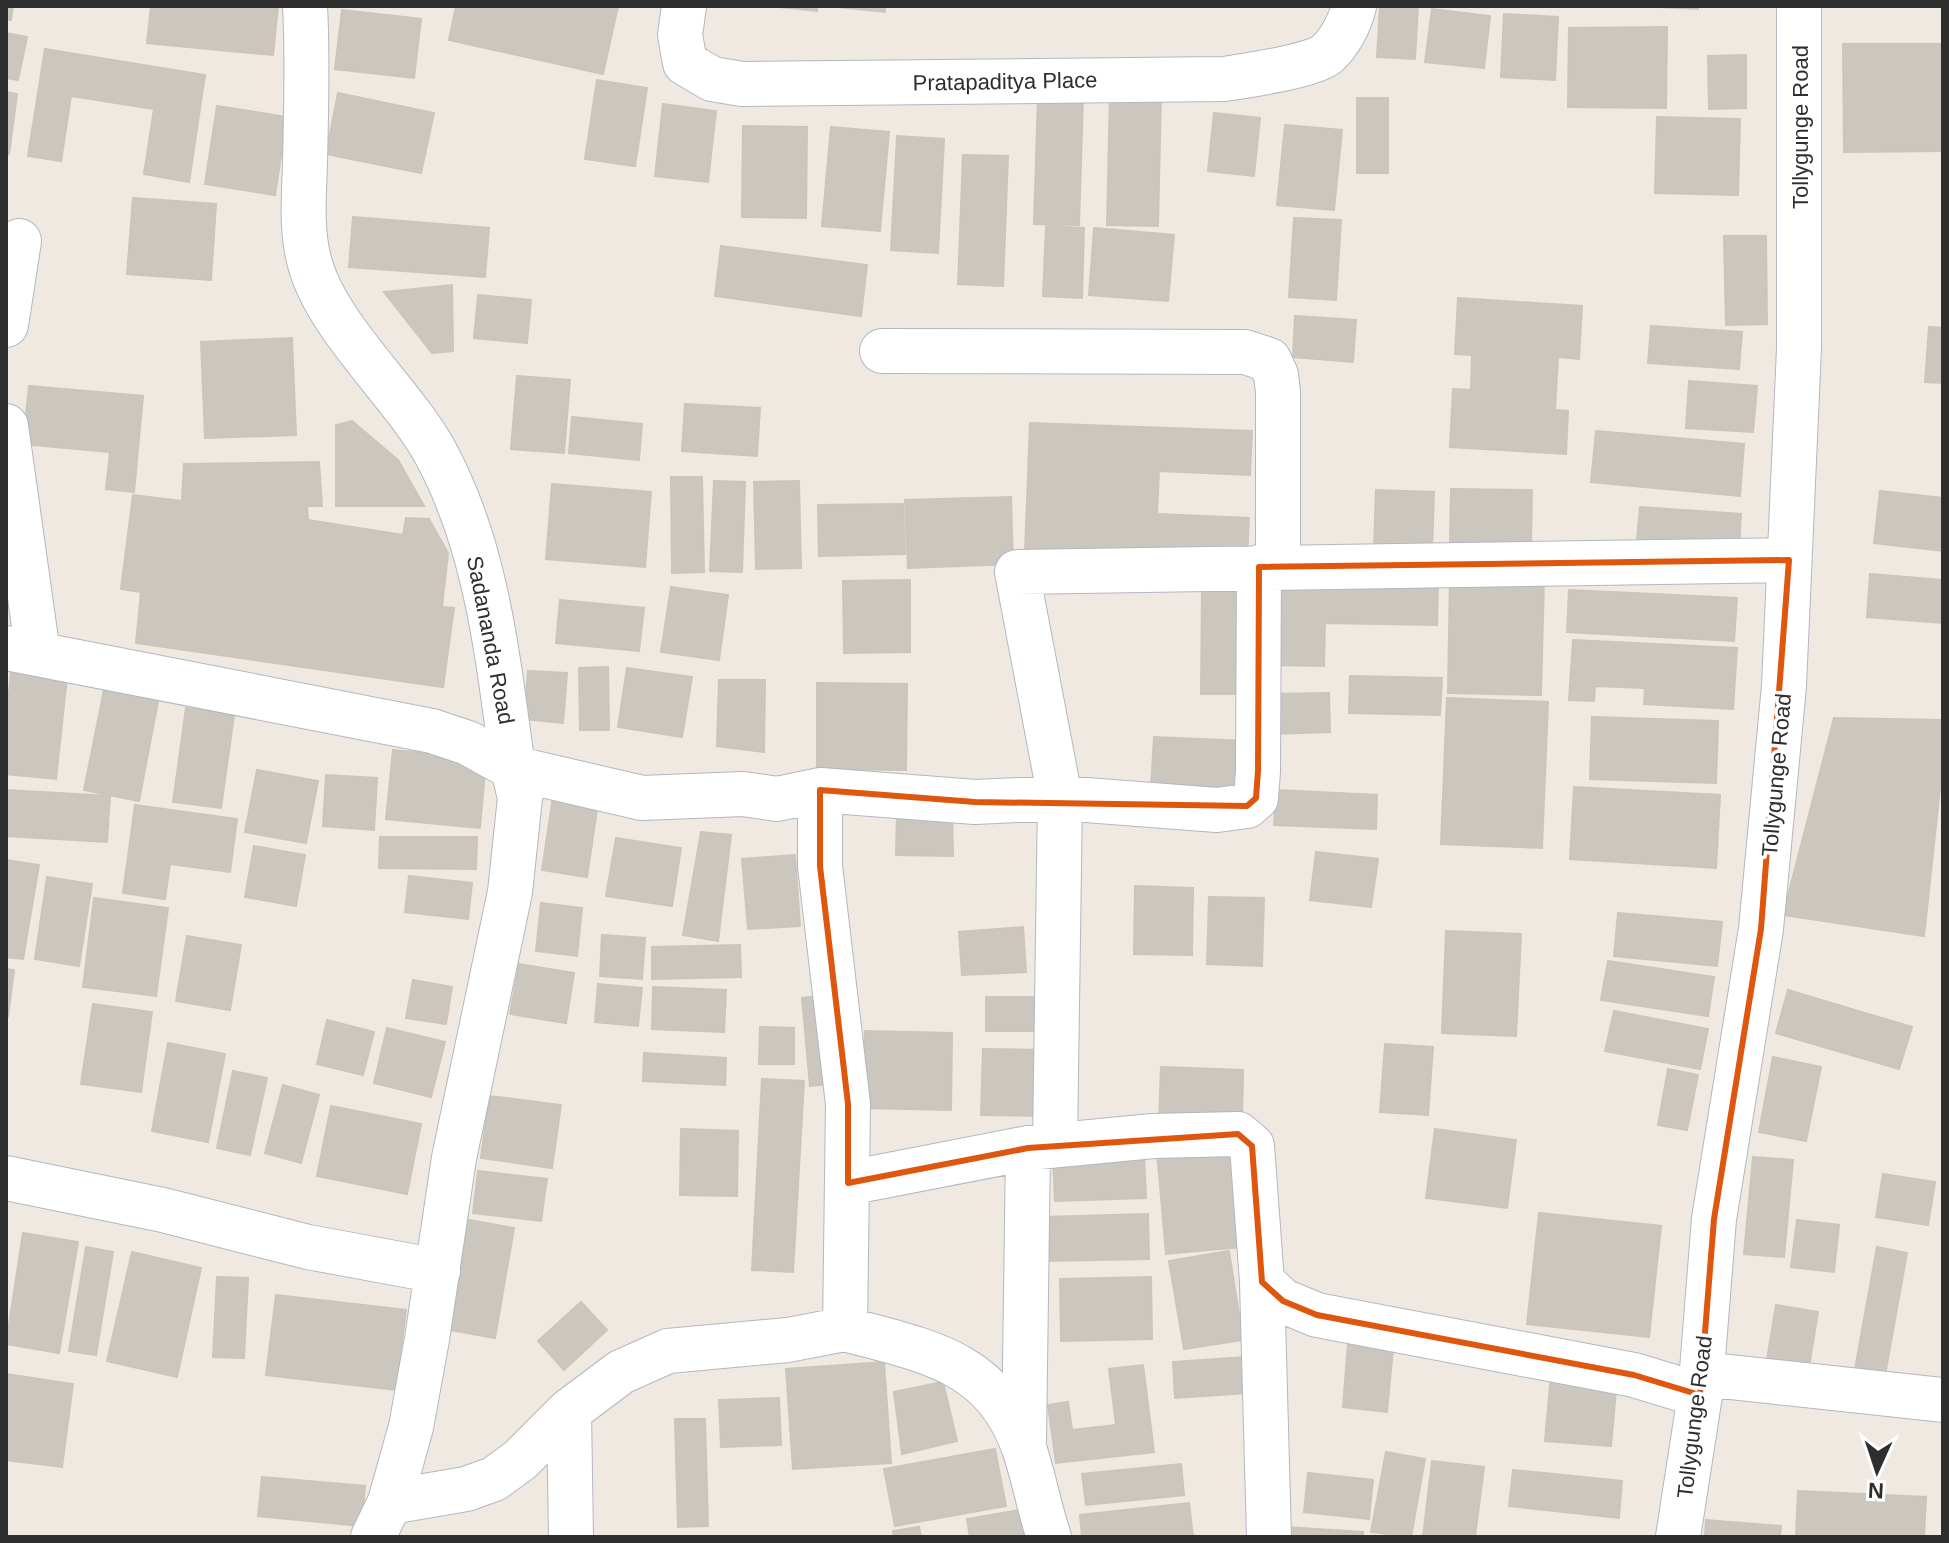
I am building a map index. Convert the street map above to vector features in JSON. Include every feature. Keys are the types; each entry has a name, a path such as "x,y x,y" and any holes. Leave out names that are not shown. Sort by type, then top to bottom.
{"street":[{"name":"Sadananda Road","path":"305,6 304,221 309,261 327,304 434,450 460,504 492,620 520,798 510,892 454,1158 411,1427 382,1520"},
{"name":"Pratapaditya Place","path":"684,6 680,35 685,63 712,79 757,84 1224,79 1280,70 1325,56 1351,22 1354,6"},
{"name":"Tollygunge Road","path":"1678,1537 1701,1385 1714,1219 1761,929 1784,686 1799,348 1799,6"},
{"path":"6,325 19,241"},
{"path":"6,426 22,651 432,731 468,743 513,768 642,798 743,794 777,799 820,790 975,802 1060,798 1217,810 1247,806 1256,798 1278,392 1276,375 1269,360 1245,352 882,351"},
{"path":"1024,1447 1060,798 1017,572 1789,560"},
{"path":"820,790 820,866 848,1104 845,1329"},
{"path":"848,1183 1042,1146 1153,1136 1238,1134 1252,1146 1262,1282 1269,1537"},
{"path":"6,1178 163,1210 308,1247 438,1271"},
{"path":"1262,1282 1283,1301 1317,1315 1634,1375 1701,1385 1943,1400"},
{"path":"382,1520 494,1479 520,1460 569,1411 621,1372 668,1351 788,1340 845,1329 915,1349 966,1370 1002,1401 1024,1447 1049,1537"},
{"path":"569,1411 571,1537"}],"highlighted area":[{"path":"1789,560 1761,929 1714,1219 1700,1395 1634,1375 1317,1315 1283,1301 1262,1282 1252,1146 1238,1134 1028,1148 848,1183 848,1104 820,866 820,790 975,802 1247,806 1256,798 1258,771 1259,567"}],"building":[{"path":"6,6 13,6 11,20 6,19"},
{"path":"151,6 278,6 273,55 147,43"},
{"path":"456,6 618,6 603,74 449,40"},
{"path":"770,6 817,6 817,11"},
{"path":"828,6 885,6 885,12"},
{"path":"1380,6 1418,6 1415,59 1377,57"},
{"path":"1640,6 1698,6 1698,9"},
{"path":"1432,9 1490,16 1484,68 1425,62"},
{"path":"342,10 421,19 414,78 335,69"},
{"path":"1504,14 1558,17 1555,80 1501,77"},
{"path":"1667,27 1666,108 1568,107 1569,28"},
{"path":"6,33 27,37 18,80 6,78"},
{"path":"1843,44 1943,44 1943,151 1844,152"},
{"path":"45,49 205,75 189,182 144,174 154,109 71,96 61,161 28,156"},
{"path":"1746,55 1746,108 1709,109 1708,56"},
{"path":"597,80 647,88 635,166 585,159"},
{"path":"6,92 17,94 9,154 6,153"},
{"path":"338,93 434,113 421,173 326,154"},
{"path":"1110,93 1161,94 1158,226 1107,225"},
{"path":"1038,95 1083,97 1079,225 1034,224"},
{"path":"1357,98 1388,98 1388,173 1357,173"},
{"path":"663,104 716,111 708,182 655,176"},
{"path":"217,106 287,117 275,195 205,184"},
{"path":"1214,113 1260,118 1254,176 1208,171"},
{"path":"1657,117 1740,119 1738,195 1655,193"},
{"path":"1285,125 1342,130 1334,210 1277,205"},
{"path":"743,126 807,127 806,218 742,217"},
{"path":"831,127 889,132 880,231 822,226"},
{"path":"897,136 944,139 938,253 891,250"},
{"path":"963,155 1008,156 1003,286 958,284"},
{"path":"133,198 216,204 211,280 127,274"},
{"path":"353,217 489,228 485,277 349,267"},
{"path":"1294,218 1341,220 1336,300 1289,297"},
{"path":"1046,226 1084,228 1082,298 1043,296"},
{"path":"1094,228 1174,235 1168,301 1089,295"},
{"path":"1724,236 1766,236 1767,324 1726,325"},
{"path":"721,246 867,265 861,316 715,296"},
{"path":"452,285 453,351 432,353 384,292"},
{"path":"478,295 531,300 527,343 474,338"},
{"path":"1458,298 1582,306 1579,359 1558,357 1555,410 1568,411 1566,454 1450,447 1453,389 1471,390 1472,355 1455,354"},
{"path":"1295,316 1356,320 1353,362 1293,357"},
{"path":"1651,326 1742,332 1739,369 1648,363"},
{"path":"1929,327 1943,328 1943,383 1925,382"},
{"path":"292,338 296,435 205,438 201,342"},
{"path":"517,376 570,380 564,453 511,449"},
{"path":"1689,381 1757,386 1753,432 1686,428"},
{"path":"29,386 143,396 134,492 106,489 110,452 23,444"},
{"path":"685,404 760,408 757,456 682,451"},
{"path":"572,417 642,424 639,460 569,453"},
{"path":"352,421 398,460 424,506 336,506 336,425"},
{"path":"1030,423 1252,431 1250,475 1159,471 1157,514 1249,518 1247,560 1025,552"},
{"path":"1596,431 1744,444 1740,496 1591,482"},
{"path":"319,462 322,506 307,506 308,520 403,535 406,518 429,519 448,553 442,607 454,608 443,687 136,643 141,592 121,589 133,495 182,501 184,464"},
{"path":"671,477 702,477 704,572 672,573"},
{"path":"714,481 745,482 742,572 710,571"},
{"path":"799,481 801,568 756,569 754,482"},
{"path":"552,484 651,492 645,567 546,559"},
{"path":"1451,489 1532,490 1531,545 1450,543"},
{"path":"1376,490 1434,492 1432,551 1374,549"},
{"path":"1880,491 1943,498 1943,551 1874,543"},
{"path":"1011,497 1013,564 908,568 905,500"},
{"path":"903,504 905,554 819,556 818,505"},
{"path":"1640,507 1741,514 1739,548 1637,541"},
{"path":"1870,574 1943,580 1943,623 1867,617"},
{"path":"1450,575 1544,577 1541,695 1448,693"},
{"path":"1267,579 1438,581 1437,625 1325,623 1324,666 1266,665"},
{"path":"910,580 910,652 844,653 843,581"},
{"path":"671,587 728,595 719,660 661,652"},
{"path":"1569,590 1737,598 1734,641 1567,632"},
{"path":"1202,591 1253,591 1252,694 1201,694"},
{"path":"560,600 644,608 639,651 556,643"},
{"path":"1573,640 1737,648 1733,709 1644,704 1645,688 1595,686 1594,701 1569,700"},
{"path":"12,663 68,668 56,779 6,774 6,721"},
{"path":"608,667 609,730 580,730 579,668"},
{"path":"627,668 692,677 682,737 618,727"},
{"path":"528,671 567,673 563,723 524,719"},
{"path":"1350,676 1442,678 1440,715 1349,713"},
{"path":"106,680 160,691 139,801 84,790"},
{"path":"719,680 765,680 764,752 717,746"},
{"path":"817,683 907,684 906,770 817,769"},
{"path":"1329,693 1330,732 1267,734 1266,694"},
{"path":"1447,698 1548,702 1542,848 1441,844"},
{"path":"186,708 234,715 221,808 173,802"},
{"path":"1592,717 1718,721 1716,783 1590,779"},
{"path":"1834,718 1943,720 1943,761 1924,936 1783,915"},
{"path":"1154,737 1247,741 1245,793 1151,788"},
{"path":"393,750 486,759 480,828 386,819"},
{"path":"257,770 318,781 306,843 245,832"},
{"path":"326,775 377,778 374,830 323,826"},
{"path":"1574,787 1720,795 1716,868 1570,859"},
{"path":"6,790 110,796 107,842 6,836"},
{"path":"554,790 599,796 587,877 542,870"},
{"path":"1276,790 1377,795 1376,829 1274,825"},
{"path":"135,805 237,819 230,872 170,864 165,899 123,893"},
{"path":"897,811 952,811 953,856 896,855"},
{"path":"701,832 731,835 718,941 683,935"},
{"path":"380,837 477,837 476,869 379,868"},
{"path":"616,838 681,848 672,906 606,896"},
{"path":"254,846 305,855 296,906 245,897"},
{"path":"1316,852 1378,859 1371,907 1310,900"},
{"path":"795,855 800,926 748,929 742,859"},
{"path":"6,860 39,865 23,959 6,957"},
{"path":"409,876 472,883 468,919 405,912"},
{"path":"47,877 92,884 79,966 35,959"},
{"path":"1135,886 1193,888 1192,955 1134,954"},
{"path":"1209,897 1264,898 1262,966 1207,964"},
{"path":"94,898 168,908 156,996 83,987"},
{"path":"541,903 582,908 577,956 536,951"},
{"path":"1618,913 1722,922 1717,966 1614,956"},
{"path":"1023,927 1026,972 962,975 959,932"},
{"path":"1446,931 1521,934 1516,1036 1442,1033"},
{"path":"602,935 645,938 642,979 600,976"},
{"path":"187,936 241,945 230,1010 176,1001"},
{"path":"740,945 741,977 652,979 652,947"},
{"path":"1608,961 1714,977 1708,1016 1601,1000"},
{"path":"519,964 574,973 566,1023 510,1014"},
{"path":"6,969 14,970 8,1017 6,1017"},
{"path":"413,980 452,987 446,1024 406,1018"},
{"path":"598,984 642,988 638,1026 595,1022"},
{"path":"653,987 726,990 724,1032 652,1029"},
{"path":"1788,990 1912,1027 1899,1069 1776,1033"},
{"path":"833,995 842,1083 810,1086 802,998"},
{"path":"986,997 1040,997 1040,1031 986,1031"},
{"path":"93,1004 152,1012 141,1092 81,1084"},
{"path":"1614,1011 1708,1029 1700,1069 1605,1051"},
{"path":"327,1020 374,1032 363,1075 317,1064"},
{"path":"760,1027 794,1028 794,1064 759,1064"},
{"path":"387,1028 445,1042 431,1097 374,1083"},
{"path":"865,1031 952,1033 951,1110 863,1108"},
{"path":"168,1043 225,1054 208,1142 152,1131"},
{"path":"1385,1044 1433,1047 1428,1115 1380,1112"},
{"path":"983,1049 1045,1050 1043,1116 981,1115"},
{"path":"644,1053 726,1058 725,1085 643,1081"},
{"path":"1773,1057 1821,1067 1806,1141 1759,1132"},
{"path":"1161,1067 1243,1070 1242,1124 1159,1122"},
{"path":"1668,1069 1698,1075 1687,1130 1658,1125"},
{"path":"233,1071 267,1078 250,1155 217,1148"},
{"path":"762,1079 804,1081 793,1272 752,1270"},
{"path":"283,1085 319,1095 301,1163 265,1153"},
{"path":"489,1096 561,1105 552,1168 481,1158"},
{"path":"331,1106 421,1124 407,1194 317,1176"},
{"path":"681,1129 738,1131 737,1196 680,1195"},
{"path":"1435,1129 1516,1140 1507,1208 1426,1198"},
{"path":"1242,1145 1252,1246 1166,1254 1157,1152"},
{"path":"1144,1155 1146,1198 1055,1201 1053,1158"},
{"path":"1753,1157 1793,1160 1784,1257 1744,1254"},
{"path":"478,1171 547,1179 541,1221 473,1213"},
{"path":"1883,1174 1935,1182 1928,1225 1876,1217"},
{"path":"1539,1213 1661,1226 1649,1337 1527,1324"},
{"path":"1148,1214 1149,1259 1043,1261 1042,1217"},
{"path":"469,1220 514,1228 495,1338 450,1330"},
{"path":"1797,1220 1839,1225 1834,1272 1791,1267"},
{"path":"23,1233 78,1242 59,1353 6,1344"},
{"path":"86,1247 113,1252 96,1355 69,1351"},
{"path":"1877,1247 1907,1253 1885,1375 1855,1369"},
{"path":"1229,1251 1243,1340 1184,1349 1169,1261"},
{"path":"132,1252 201,1268 177,1377 107,1361"},
{"path":"217,1277 248,1278 244,1358 213,1357"},
{"path":"1151,1277 1152,1339 1061,1341 1060,1279"},
{"path":"276,1295 406,1310 396,1390 266,1375"},
{"path":"581,1302 607,1330 564,1370 538,1341"},
{"path":"1776,1305 1818,1312 1807,1379 1765,1372"},
{"path":"1348,1343 1393,1348 1387,1412 1343,1407"},
{"path":"1245,1357 1247,1393 1175,1398 1173,1362"},
{"path":"884,1362 891,1463 793,1469 786,1369"},
{"path":"1143,1365 1154,1452 1056,1463 1048,1405 1068,1402 1072,1430 1116,1425 1109,1369"},
{"path":"6,1374 73,1384 62,1467 6,1460"},
{"path":"1551,1374 1617,1379 1611,1446 1545,1441"},
{"path":"943,1382 957,1441 902,1454 894,1392"},
{"path":"779,1398 781,1445 721,1447 719,1400"},
{"path":"675,1419 705,1419 708,1526 678,1527"},
{"path":"995,1449 1006,1506 895,1526 884,1469"},
{"path":"1386,1452 1425,1459 1411,1537 1371,1532"},
{"path":"1432,1461 1484,1467 1475,1537 1423,1537"},
{"path":"1181,1464 1184,1495 1086,1505 1082,1474"},
{"path":"1513,1470 1622,1481 1619,1518 1509,1506"},
{"path":"1308,1473 1373,1480 1369,1519 1304,1512"},
{"path":"262,1477 365,1486 361,1526 258,1516"},
{"path":"1798,1491 1926,1497 1924,1537 1796,1537"},
{"path":"1189,1503 1193,1537 1082,1537 1080,1515"},
{"path":"1020,1510 1025,1537 970,1537 967,1519"},
{"path":"1706,1520 1781,1526 1780,1537 1705,1537"},
{"path":"919,1527 921,1537 894,1537 893,1531"},
{"path":"1285,1527 1363,1532 1363,1537 1284,1537"}]}
